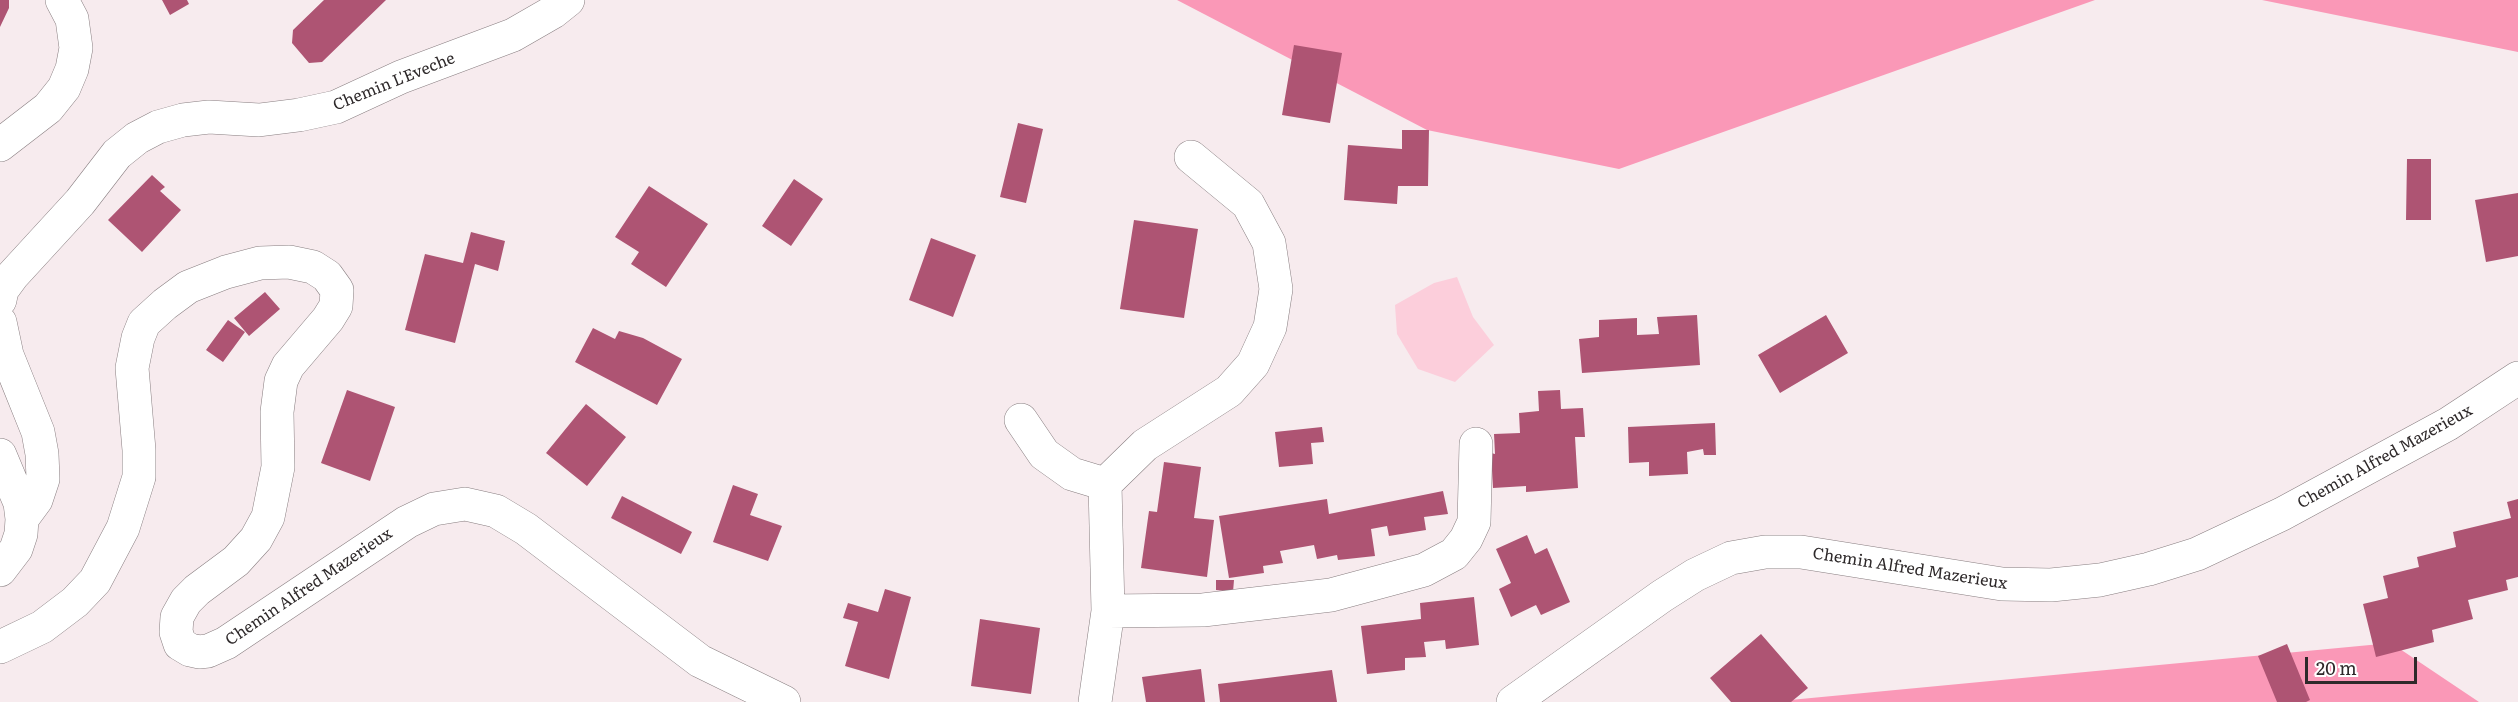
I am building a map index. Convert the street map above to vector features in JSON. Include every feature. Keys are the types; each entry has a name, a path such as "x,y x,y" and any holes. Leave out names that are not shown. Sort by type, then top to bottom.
{"street":[{"path":"0,145 48,108 64,88 68,79 76,48 72,19 62,0"},
{"name":"Chemin L'Eveche","path":"0,300 2,290 13,275 80,202 117,154 137,138 158,127 183,120 209,117 259,120 336,107 401,77 513,36 554,12 568,0"},
{"path":"1095,702 1108,611 1105,484 1145,445 1229,391 1253,364 1270,327 1276,289 1269,243 1248,204 1191,157"},
{"name":"Chemin Alfred Mazerieux","path":"0,647 42,627 75,602 95,581 123,528 139,477 132,368 138,338 144,323 188,287 226,272 260,263 289,262 312,267 327,276 337,290 336,306 328,319 288,366 281,381 277,411 278,467 268,517 256,539 236,561 186,601 177,617 176,632 180,644 190,650 200,652 226,643 407,522 434,509 465,504 496,511 526,529 700,661 784,702"},
{"path":"0,322 7,355 38,432 42,454 43,478 36,500 22,519"},
{"name":"Chemin Alfred Mazerieux","path":"1513,702 1662,596 1695,575 1731,558 1765,552 1801,552 2002,584 2031,585 2100,580 2149,569 2197,554 2282,514 2448,424 2518,378"},
{"path":"1021,420 1044,453 1072,474 1105,484"},
{"path":"1108,611 1203,610 1331,596 1424,570 1454,554 1466,539 1474,522 1476,444"},
{"path":"0,455 20,503 22,519 21,534 16,549 0,570"}],"shaded area":[{"path":"1177,0 2095,0 1619,169 1427,130"},
{"path":"2262,0 2518,0 2518,52"},
{"path":"1457,277 1473,317 1494,345 1455,382 1418,369 1397,334 1395,305 1434,283"},
{"path":"2391,643 2479,702 1769,702"}],"building":[{"path":"0,0 9,0 9,8 0,27"},
{"path":"162,0 187,0 189,4 170,15"},
{"path":"324,0 386,0 322,62 309,63 292,43 293,30"},
{"path":"1294,45 1342,53 1330,123 1282,115"},
{"path":"1018,123 1043,129 1026,203 1000,197"},
{"path":"1402,130 1429,130 1428,186 1398,186 1397,204 1344,200 1348,145 1402,149"},
{"path":"2407,159 2431,159 2431,220 2406,220"},
{"path":"152,175 165,187 160,191 181,210 142,252 108,220"},
{"path":"794,179 823,199 791,246 762,226"},
{"path":"649,186 708,224 666,287 631,264 639,252 615,237"},
{"path":"2518,193 2518,256 2486,262 2475,200"},
{"path":"1134,220 1198,229 1184,318 1120,309"},
{"path":"471,232 505,241 498,271 475,264 455,343 405,330 425,254 463,263"},
{"path":"931,238 976,255 953,317 909,300"},
{"path":"265,292 280,309 249,336 234,318"},
{"path":"1697,315 1700,365 1582,373 1579,339 1599,337 1599,320 1637,318 1637,335 1659,334 1657,317"},
{"path":"1826,315 1848,353 1780,393 1758,355"},
{"path":"228,320 245,332 223,362 206,350"},
{"path":"593,328 615,339 619,331 643,338 682,359 657,405 575,362"},
{"path":"347,390 395,407 370,481 321,463"},
{"path":"1560,390 1561,409 1583,408 1585,437 1575,437 1578,488 1526,492 1526,486 1493,488 1491,453 1495,454 1494,434 1520,433 1519,413 1539,411 1538,391"},
{"path":"586,404 626,437 587,486 546,453"},
{"path":"1715,423 1716,455 1704,455 1703,449 1687,452 1688,474 1649,476 1649,462 1629,463 1628,427"},
{"path":"1322,427 1324,442 1311,443 1313,464 1279,467 1275,432"},
{"path":"1164,462 1201,467 1194,518 1214,520 1207,577 1141,568 1149,511 1157,512"},
{"path":"733,485 758,494 750,515 782,526 768,561 713,542"},
{"path":"1443,491 1448,514 1424,517 1426,530 1389,536 1387,526 1371,529 1375,556 1338,560 1337,555 1317,559 1314,545 1280,551 1283,563 1263,566 1264,573 1229,578 1219,516 1327,499 1329,514"},
{"path":"622,496 692,532 681,554 611,518"},
{"path":"2518,499 2518,577 2506,580 2508,590 2468,600 2473,619 2432,630 2434,642 2376,657 2363,604 2388,598 2383,576 2419,567 2417,557 2456,547 2453,532 2511,518 2507,502"},
{"path":"1527,535 1535,554 1547,548 1570,602 1541,615 1536,605 1511,617 1499,589 1511,583 1496,549"},
{"path":"1216,580 1234,580 1233,592 1216,590"},
{"path":"885,589 911,597 889,679 845,666 858,622 843,618 848,603 878,612"},
{"path":"1474,597 1479,645 1446,649 1445,640 1424,642 1426,657 1405,658 1405,670 1367,674 1361,626 1421,619 1420,603"},
{"path":"980,619 1040,628 1031,694 971,686"},
{"path":"1761,634 1808,688 1791,702 1731,702 1710,678"},
{"path":"2287,644 2310,700 2306,702 2277,702 2258,656"},
{"path":"1201,669 1205,702 1146,702 1142,677"},
{"path":"1332,670 1337,702 1220,702 1218,684"}]}
